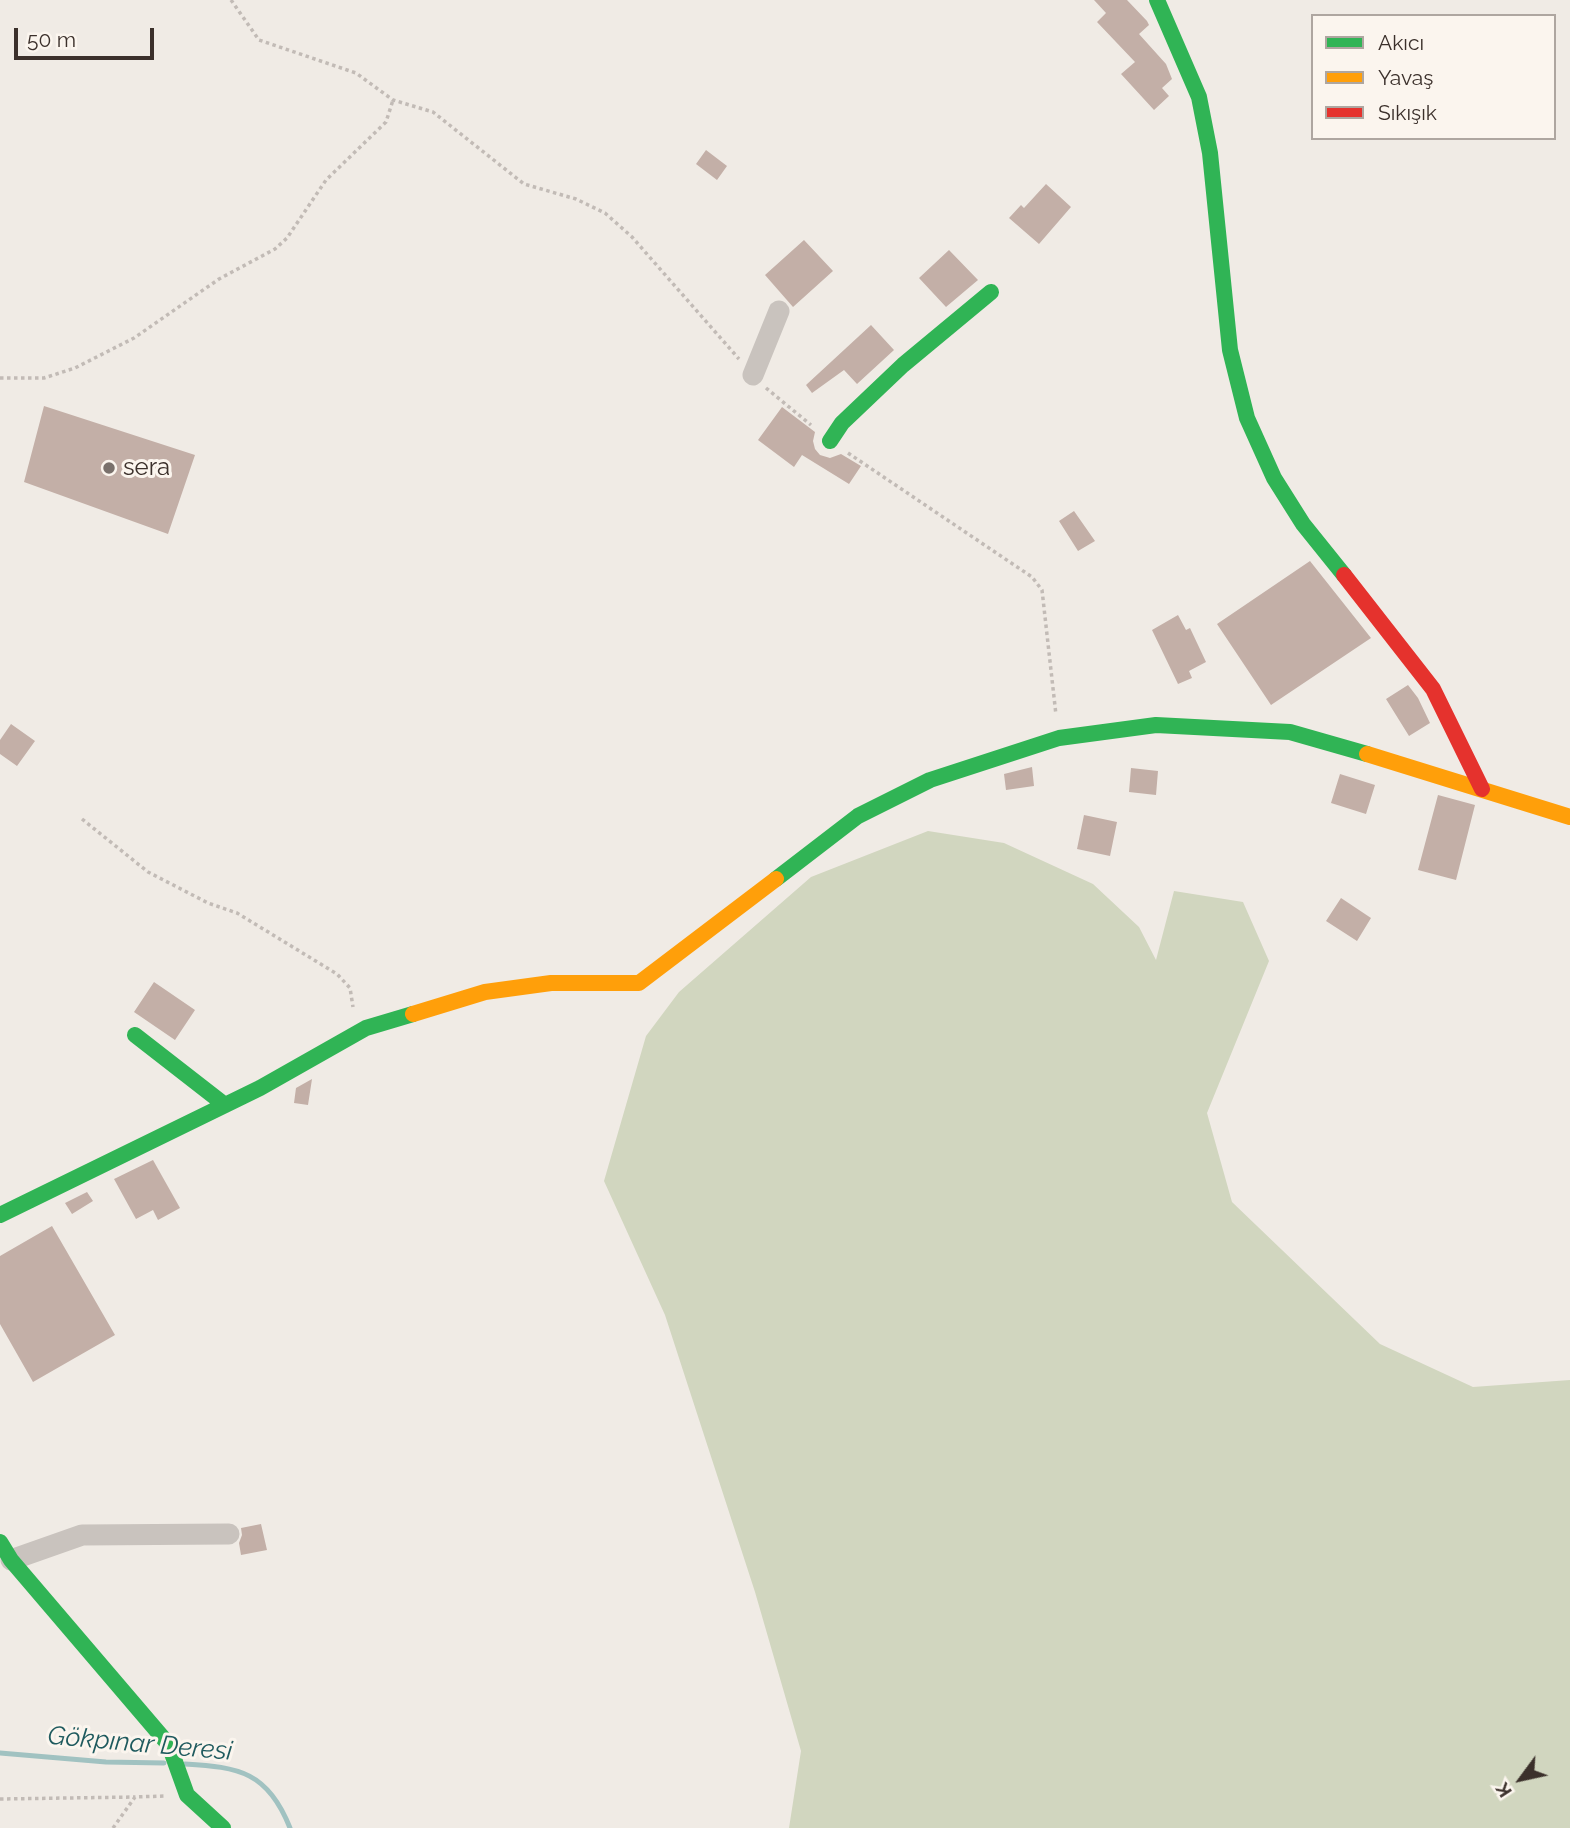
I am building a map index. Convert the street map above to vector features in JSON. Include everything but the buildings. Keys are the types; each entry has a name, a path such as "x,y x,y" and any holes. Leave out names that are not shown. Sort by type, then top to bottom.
{"street":[{"path":"1157,0 1199,97 1210,153 1230,351 1247,418 1274,478 1303,524 1433,689 1482,789"},
{"path":"830,441 842,423 903,365 991,292"},
{"path":"753,374 779,311"},
{"path":"0,1215 260,1088 366,1028 485,992 551,983 639,984 858,816 930,780 1059,738 1156,725 1290,732 1570,817"},
{"path":"135,1035 225,1105"},
{"path":"223,1828 187,1795 169,1745 6,1551 82,1535 229,1534"}],"path":[{"path":"231,0 258,40 356,73 393,100 433,112 524,184 576,199 605,213 632,237 761,384 830,441 1032,577 1042,590 1059,738"},
{"path":"0,378 44,378 75,368 134,338 219,279 275,249 287,238 326,180 386,122 393,100"},
{"path":"82,819 148,872 208,903 237,913 337,974 350,988 353,1011"},
{"path":"0,1800 187,1795"},
{"path":"113,1828 135,1797"}],"green space":[{"path":"928,831 1004,843 1093,884 1139,927 1156,960 1174,891 1243,902 1269,961 1207,1113 1232,1202 1380,1344 1473,1387 1570,1380 1570,1828 789,1828 801,1751 755,1592 665,1315 604,1181 646,1036 679,992 811,877"}],"waterway":[{"name":"Gökpınar Deresi","path":"0,1753 106,1762 164,1763"},
{"name":"Gökpınar Deresi","path":"185,1764 221,1767 250,1776 272,1795 290,1828"}],"traffic: fast":[{"path":"1157,0 1199,97 1210,153 1230,350 1247,418 1274,478 1303,524 1344,575"},
{"path":"830,441 842,423 903,365 991,292"},
{"path":"776,879 858,816 930,780 1059,738 1156,725 1290,732 1367,754"},
{"path":"0,1215 260,1088 366,1028 413,1014"},
{"path":"135,1035 225,1105"},
{"path":"0,1542 11,1560 169,1745 187,1795 223,1828"}],"traffic: slow":[{"path":"1367,754 1570,817"},
{"path":"413,1014 485,992 551,983 639,983 776,879"}],"traffic: jam":[{"path":"1344,575 1433,689 1482,789"}],"place":[{"name":"sera","path":"109,468"}]}
